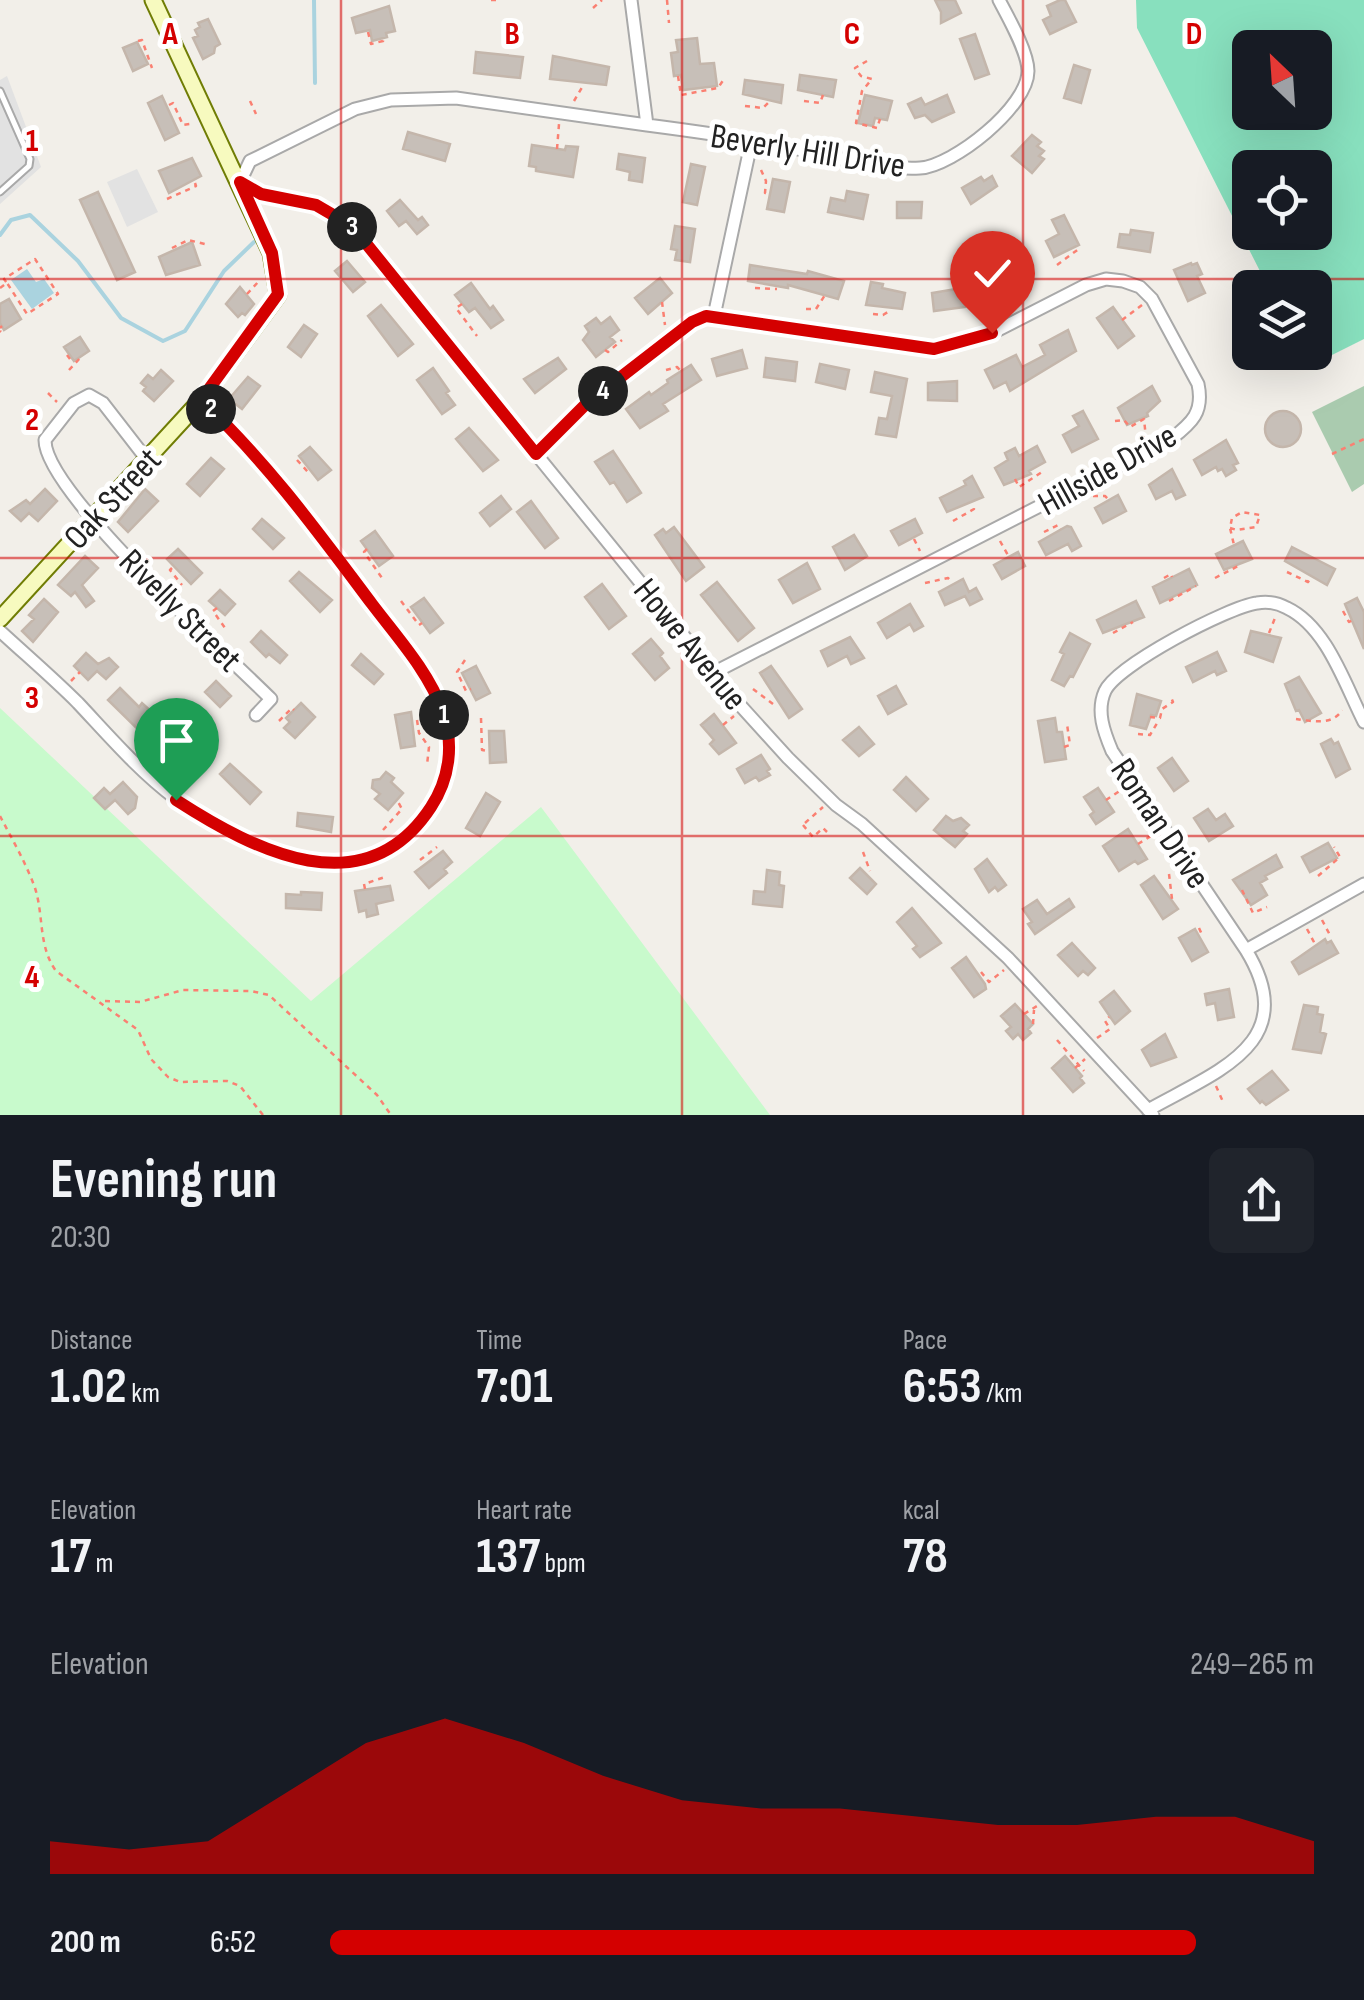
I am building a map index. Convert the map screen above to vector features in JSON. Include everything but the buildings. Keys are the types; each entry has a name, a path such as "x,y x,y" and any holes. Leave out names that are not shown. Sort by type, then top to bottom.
{"street":[{"name":"Oak Street","path":"0,619 201,400 278,294 272,253 153,0"},
{"path":"631,0 647,124"},
{"name":"Beverly Hill Drive","path":"240,182 250,161 355,109 391,100 456,98 752,140 880,165 924,168 976,142 1017,104 1028,70 999,0"},
{"path":"714,316 752,140"},
{"name":"Howe Avenue","path":"240,182 261,194 316,205 352,226 779,749 1012,963 1151,1113"},
{"path":"536,454 586,404 692,322 714,316 934,349 992,333 1086,285 1106,279 1140,287 1152,300"},
{"name":"Hillside Drive","path":"713,672 1172,440 1189,425 1202,400 1198,384 1152,300"},
{"path":"68,411 84,396 98,400 148,461"},
{"path":"0,631 176,800 260,846 303,860 348,864 381,852 417,824 440,792 449,756 445,719 435,694 291,496 201,400"},
{"name":"Rivelly Street","path":"68,411 49,432 45,449 51,465 91,521 272,698 256,715"},
{"name":"Roman Drive","path":"1151,1113 1238,1058 1256,1039 1266,1015 1266,993 1246,950 1112,751 1101,715 1106,688 1128,666 1228,612 1272,603 1290,609 1312,628 1364,722"},
{"path":"1246,950 1364,884"}],"lane":[{"path":"0,90 30,163 0,192"}],"path":[{"path":"492,0 498,0"},
{"path":"593,8 602,0"},
{"path":"667,0 669,23"},
{"path":"368,32 371,44 382,38"},
{"path":"138,41 142,40 152,68"},
{"path":"866,62 855,68 861,76 872,80 862,91 856,123 877,128 880,119"},
{"path":"678,76 681,95 718,88 724,79"},
{"path":"556,148 562,113 584,84"},
{"path":"804,101 820,103 823,95"},
{"path":"250,101 256,114"},
{"path":"745,106 763,108 770,101"},
{"path":"169,105 173,103 183,125 190,124"},
{"path":"761,170 766,181 764,191 770,193"},
{"path":"167,199 196,186 195,183"},
{"path":"172,248 188,240 209,244"},
{"path":"1057,265 1080,248"},
{"path":"35,259 58,294 27,314 7,284 4,279 35,259"},
{"path":"248,294 260,280"},
{"path":"0,288 7,284"},
{"path":"755,288 777,290"},
{"path":"806,309 816,309 825,295"},
{"path":"1122,320 1152,300"},
{"path":"662,302 666,328"},
{"path":"462,304 456,308 477,336"},
{"path":"872,314 883,316 891,310"},
{"path":"605,350 608,352 622,340"},
{"path":"68,355 74,364"},
{"path":"69,370 82,356"},
{"path":"666,370 676,367 680,371"},
{"path":"48,392 68,411"},
{"path":"1115,421 1124,420 1130,427 1144,419 1146,439"},
{"path":"1332,454 1364,439"},
{"path":"297,460 310,471"},
{"path":"1015,479 1019,488 1042,472"},
{"path":"1094,496 1109,500"},
{"path":"953,521 974,509 973,505"},
{"path":"1230,528 1256,527 1260,515 1242,512 1232,518 1230,528 1234,546"},
{"path":"1044,532 1058,525 1060,529"},
{"path":"998,538 1009,556"},
{"path":"914,539 920,551"},
{"path":"367,549 364,552 382,578"},
{"path":"1215,578 1240,565"},
{"path":"172,568 182,585"},
{"path":"1286,572 1308,582 1311,577"},
{"path":"1164,578 1171,574 1172,577"},
{"path":"925,583 948,578 952,582"},
{"path":"1169,601 1196,586"},
{"path":"401,601 419,625 422,622"},
{"path":"216,608 213,611 225,628"},
{"path":"1343,611 1349,622 1353,620"},
{"path":"1269,633 1277,612"},
{"path":"1112,634 1133,622"},
{"path":"465,660 456,672 466,691 471,689"},
{"path":"70,682 80,672"},
{"path":"753,689 774,704 777,702"},
{"path":"1138,734 1150,735 1162,709 1173,702 1170,695"},
{"path":"279,721 294,710"},
{"path":"1296,719 1328,721 1342,710"},
{"path":"1150,717 1160,718"},
{"path":"480,718 482,750 488,750"},
{"path":"417,720 419,733 430,747 427,764"},
{"path":"1064,747 1070,745 1067,724"},
{"path":"1106,800 1121,790"},
{"path":"382,830 402,809 397,800"},
{"path":"827,832 823,828 813,838 804,824 832,800"},
{"path":"0,816 35,889 42,937 48,960 56,971 138,1030 151,1059 168,1077 180,1082 227,1082 240,1086 263,1115"},
{"path":"1138,844 1151,836"},
{"path":"420,860 437,846"},
{"path":"1318,876 1340,857 1334,847"},
{"path":"862,852 870,871"},
{"path":"1169,874 1172,900"},
{"path":"365,889 364,884 385,877"},
{"path":"1242,890 1253,913 1267,906"},
{"path":"1322,919 1331,936"},
{"path":"1199,928 1204,937"},
{"path":"1306,928 1315,944"},
{"path":"981,972 988,983 1012,963"},
{"path":"105,1001 140,1002 182,990 269,995 377,1095 391,1115"},
{"path":"1024,1014 1046,999"},
{"path":"1033,1024 1034,1008"},
{"path":"1088,1045 1110,1028 1106,1021 1109,1017"},
{"path":"1057,1040 1084,1071"},
{"path":"1216,1084 1224,1104"}],"green space":[{"path":"1136,0 1364,0 1364,339 1332,355 1332,270 1259,270 1249,250 1332,250 1332,150 1232,150 1232,216 1137,28"},
{"path":"1364,386 1364,484 1352,492 1312,412"},
{"path":"0,708 311,1001 541,807 770,1115 0,1115"}],"shaded area":[{"path":"7,76 41,167 0,204 0,80"},
{"path":"137,169 158,212 127,227 107,182"}],"water":[{"path":"27,269 36,282 44,279 54,293 32,309 11,280"}],"waterway":[{"path":"314,0 315,83"},
{"path":"0,235 11,220 30,215 78,261 121,318 163,341 185,331 224,271 254,242"}],"route":[{"path":"176,800 280,854 326,864 348,864 381,852 417,824 440,792 449,756 448,731 441,707 409,654 264,463 201,400 278,294 272,253 240,182 261,194 316,205 352,226 536,454 586,404 692,322 706,316 934,349 992,333"}]}
